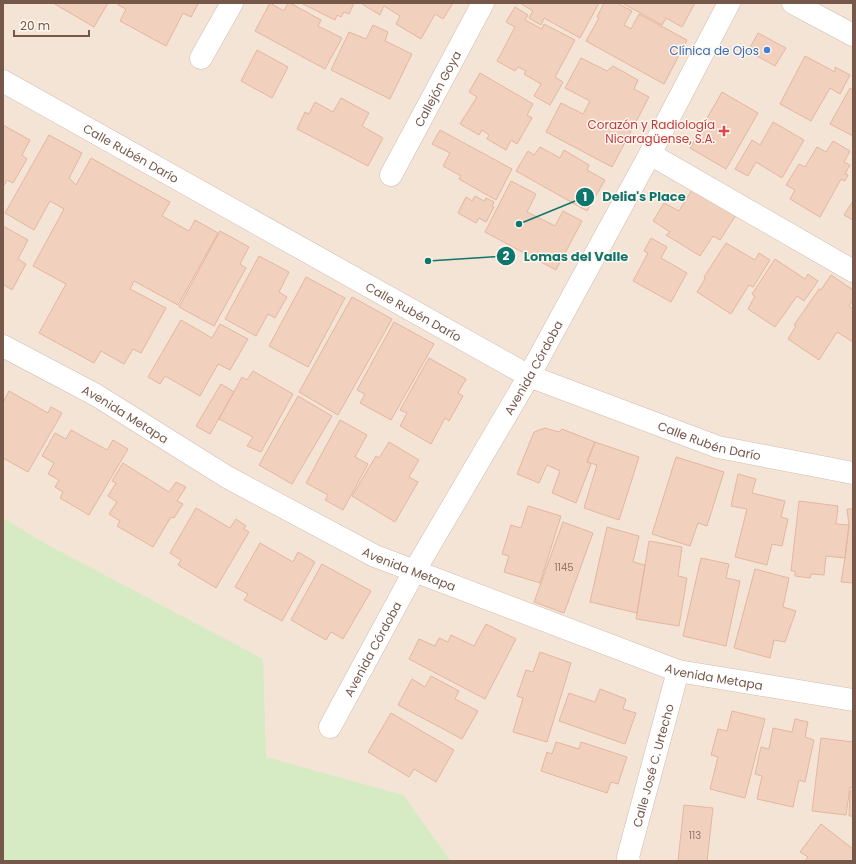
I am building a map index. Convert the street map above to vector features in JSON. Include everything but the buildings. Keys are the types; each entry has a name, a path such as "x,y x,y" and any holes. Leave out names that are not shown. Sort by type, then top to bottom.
{"street":[{"path":"201,58 232,3"},
{"name":"Callejón Goya","path":"391,175 483,3"},
{"name":"Avenida Córdoba","path":"330,728 415,570 529,376 650,154 729,3"},
{"path":"793,3 853,35"},
{"name":"Calle Rubén Darío","path":"3,82 529,376 718,447 853,473"},
{"path":"650,154 853,271"},
{"name":"Avenida Metapa","path":"3,346 96,395 227,477 375,556 678,671 853,700"},
{"name":"Calle José C. Urtecho","path":"629,861 628,857 678,671"}],"shaded area":[{"path":"3,3 853,3 853,861 3,861"}],"green space":[{"path":"3,518 46,544 263,659 266,757 403,795 451,861 3,861"}],"place":[{"name":"Clínica de Ojos","path":"767,50"},
{"name":"Corazón y Radiología Nicaragüense, S.A.","path":"724,131"},
{"name":"Delia's Place","path":"519,224"},
{"name":"Lomas del Valle","path":"428,261"}]}
